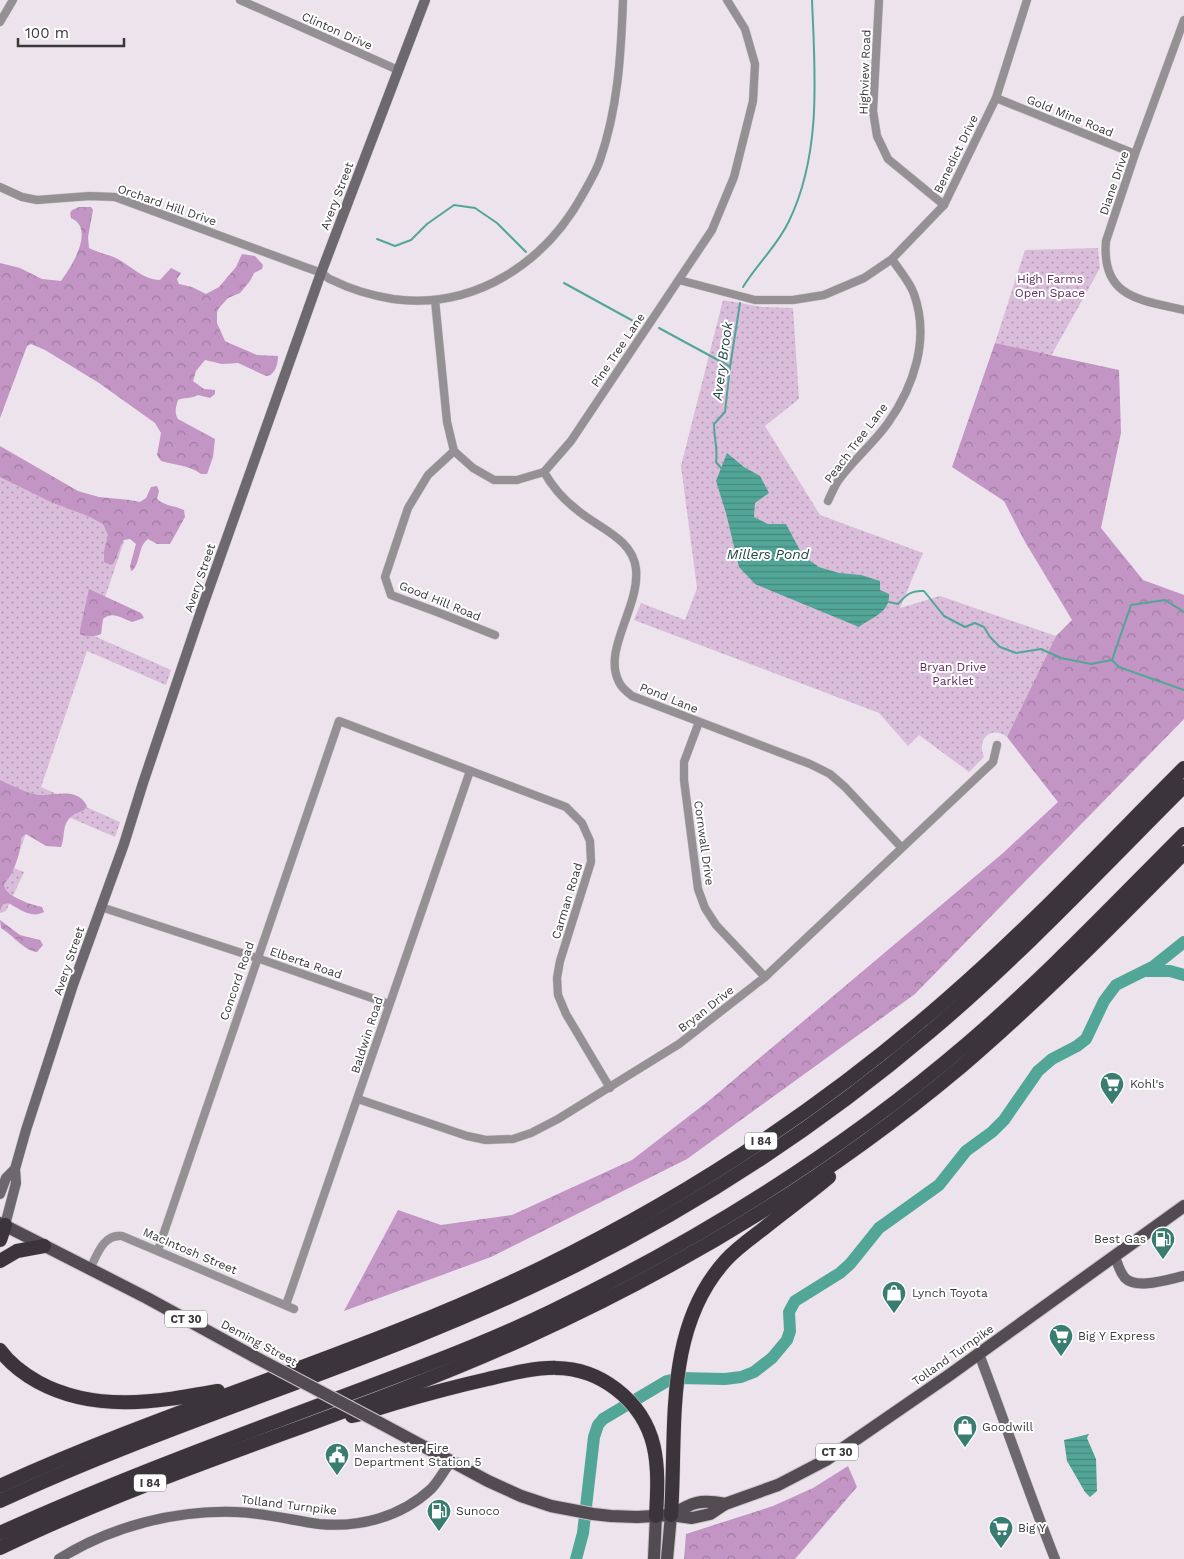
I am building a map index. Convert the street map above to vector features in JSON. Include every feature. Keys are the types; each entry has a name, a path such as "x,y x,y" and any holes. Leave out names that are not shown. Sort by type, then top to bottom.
{"highway":[{"name":"I 84","path":"0,1486 82,1450 429,1317 527,1274 638,1217 754,1146 841,1085 949,998 1020,932 1184,768"},
{"path":"0,1501 103,1456 456,1321 518,1294 589,1259 683,1207 800,1132 935,1028 1022,949 1184,786"},
{"path":"0,1533 124,1479 482,1342 534,1320 603,1286 701,1233 780,1184 840,1143 951,1057 1046,972 1184,834"},
{"name":"I 84","path":"0,1548 108,1500 498,1350 618,1293 702,1248 834,1164 896,1119 959,1068 1018,1017 1184,854"},
{"path":"671,1515 680,1361 687,1327 696,1305 710,1280 726,1260 741,1246 811,1192 896,1119"},
{"path":"0,1240 2,1224"},
{"path":"0,1261 17,1251 44,1246"},
{"path":"0,1350 19,1370 42,1384 71,1396 100,1402 161,1401 253,1385"},
{"path":"302,1426 359,1414 436,1391 538,1368 561,1368 584,1372 607,1383 621,1393 640,1414 650,1434 657,1457 656,1516"}],"main road":[{"name":"Avery Street","path":"2,1224 16,1184 15,1169 67,1004 124,844 201,611 322,273 425,0"},
{"name":"Avery Street","path":"0,1194 6,1178 15,1169"},
{"name":"Tolland Turnpike","path":"60,1559 99,1538 133,1526 165,1518 194,1514 236,1512 278,1516 318,1524 348,1525 374,1520 397,1512 416,1501 432,1488 451,1462 521,1496 567,1510 603,1516 671,1515 692,1518 710,1514 725,1504 768,1490 816,1466 979,1354 1184,1206"},
{"name":"Deming Street","path":"2,1224 451,1462"},
{"path":"1114,1256 1126,1278 1134,1283 1143,1284 1184,1276"},
{"path":"979,1354 1054,1559"},
{"path":"667,1559 671,1515"},
{"path":"654,1559 656,1516"}],"street":[{"path":"0,22 13,0"},
{"name":"Clinton Drive","path":"240,0 398,70"},
{"path":"322,273 331,280 394,299 435,300 462,294 502,279 538,252 557,233 574,210 600,162 614,115 621,50 623,0"},
{"name":"Pine Tree Lane","path":"544,472 571,441 712,230 734,177 753,101 755,64 745,29 727,0"},
{"name":"Highview Road","path":"879,0 873,111 877,136 888,159 944,205"},
{"name":"Benedict Drive","path":"679,280 755,300 793,300 824,295 864,278 892,259 944,205 996,98 1027,0"},
{"name":"Diane Drive","path":"1184,20 1181,41 1135,154 1106,241 1105,256 1116,284 1125,294 1139,300 1184,310"},
{"name":"Gold Mine Road","path":"996,98 1135,154"},
{"name":"Orchard Hill Drive","path":"0,187 22,197 37,200 90,196 115,197 322,273"},
{"name":"Peach Tree Lane","path":"828,501 838,482 888,424 914,374 921,345 921,319 914,293 892,259"},
{"path":"435,300 447,422 454,450 473,468 494,480 517,480 544,472"},
{"name":"Good Hill Road","path":"454,450 428,475 408,508 385,577 391,595 495,636"},
{"name":"Pond Lane","path":"544,472 551,484 576,510 618,538 630,552 636,567 636,584 631,607 615,650 614,668 619,684 632,696 810,764 830,774 845,787 901,847"},
{"name":"Carman Road","path":"339,721 566,807 582,823 590,841 591,862 560,961 557,978 558,994 566,1014 610,1088"},
{"name":"Concord Road","path":"158,1250 339,721"},
{"name":"Cornwall Drive","path":"699,722 684,762 684,780 698,889 705,908 716,925 765,977"},
{"name":"Bryan Drive","path":"358,1099 467,1136 486,1140 513,1139 531,1133 558,1119 680,1044 765,977 992,762 997,745"},
{"name":"Baldwin Road","path":"290,1307 388,1004 470,771"},
{"name":"Elberta Road","path":"101,907 257,958 388,1004"},
{"name":"MacIntosh Street","path":"90,1269 104,1243 113,1236 125,1237 290,1307"}],"green space":[{"path":"79,207 91,207 93,210 88,237 89,248 116,258 148,278 160,280 171,268 181,273 177,279 179,284 192,287 206,294 219,287 236,267 242,254 255,256 263,265 262,269 254,273 240,293 228,298 219,308 217,323 225,341 257,355 278,356 274,371 266,376 238,363 222,364 205,360 196,371 193,381 204,389 215,390 215,394 210,398 198,395 178,400 176,412 178,419 215,439 213,457 207,474 201,474 186,467 161,461 157,455 161,433 155,423 99,383 45,350 31,344 27,346 0,418 0,263 20,268 42,279 61,281 79,248 81,231 78,223 71,218 70,213"},
{"name":"High Farms Open Space","path":"1098,248 1100,268 1051,356 995,343 1025,250"},
{"name":"Bryan Drive Parklet","path":"723,300 762,307 793,308 799,399 765,426 820,515 923,553 900,608 940,596 1056,636 1007,737 996,733 986,736 982,745 984,757 969,772 919,735 908,746 879,713 634,620 641,603 685,620 697,588 681,466"},
{"path":"995,343 1119,370 1121,433 1101,528 1143,580 1184,595 1184,719 915,994 687,1159 491,1257 344,1311 398,1210 441,1225 512,1215 632,1160 711,1099 1003,853 1058,802 1007,737 1056,636 1072,620 1024,540 1004,501 952,467"},
{"path":"0,446 78,491 99,497 140,502 146,498 151,487 157,486 159,491 157,499 184,510 185,517 170,544 157,544 148,539 145,542 133,570 131,571 130,566 136,544 130,539 123,540 114,563 111,565 104,562 104,551 108,535 103,524 88,516 53,503 0,477"},
{"path":"0,466 129,527 92,635 171,670 166,685 87,651 41,787 120,822 115,837 36,803 14,868 24,872 6,911 0,913"},
{"path":"89,589 141,613 144,618 132,622 114,615 110,616 103,619 101,634 85,636 80,634"},
{"path":"0,780 33,794 69,794 76,796 82,799 87,806 68,820 61,847 46,846 26,834 21,838 16,863 4,886 15,897 42,907 44,912 39,914 30,914 8,903 3,904 0,911"},
{"path":"0,920 20,935 40,940 43,945 37,952 32,951 1,928"},
{"path":"848,1466 857,1487 795,1559 684,1559 686,1534 773,1506 813,1488"}],"water":[{"name":"Millers Pond","path":"727,453 744,467 760,476 769,493 755,503 754,517 768,524 786,524 803,556 819,567 839,573 861,575 880,581 880,590 889,594 889,600 887,606 879,614 859,627 755,584 739,567 716,481"},
{"path":"1089,1434 1087,1438 1096,1459 1097,1491 1090,1497 1085,1492 1067,1461 1064,1440"}],"waterway":[{"name":"Avery Brook","path":"743,287 789,221 800,195 807,168 812,140 815,84 812,0"},
{"path":"377,239 395,246 411,240 427,224 454,205 475,208 497,223 526,252"},
{"path":"564,283 635,322"},
{"name":"Avery Brook","path":"722,469 716,462 714,424 725,412 740,303"},
{"path":"659,328 729,366"},
{"name":"Avery Brook","path":"889,602 898,604 909,594 916,591 924,591 944,616 965,627 975,623 984,627 990,637 1000,647 1016,653 1041,649 1061,658 1091,664 1112,660 1131,605 1165,600 1184,612"},
{"path":"1112,660 1119,667 1184,690"},
{"path":"576,1559 583,1533 594,1437 598,1425 603,1419 667,1381 680,1378 725,1379 741,1377 754,1372 772,1358 787,1340 790,1331 789,1312 795,1301 840,1273 850,1264 879,1228 939,1185 966,1151 992,1132 1004,1120 1038,1071 1052,1059 1086,1039 1104,1001 1116,985 1154,966 1184,942"},
{"path":"1147,971 1170,971 1184,975"}],"place":[{"name":"Kohl's","path":"1112,1105"},
{"name":"Best Gas","path":"1163,1260"},
{"name":"Lynch Toyota","path":"894,1314"},
{"name":"Big Y Express","path":"1061,1357"},
{"name":"Goodwill","path":"965,1448"},
{"name":"Manchester Fire Department Station 5","path":"337,1476"},
{"name":"Sunoco","path":"439,1532"},
{"name":"Big Y","path":"1001,1549"}]}
